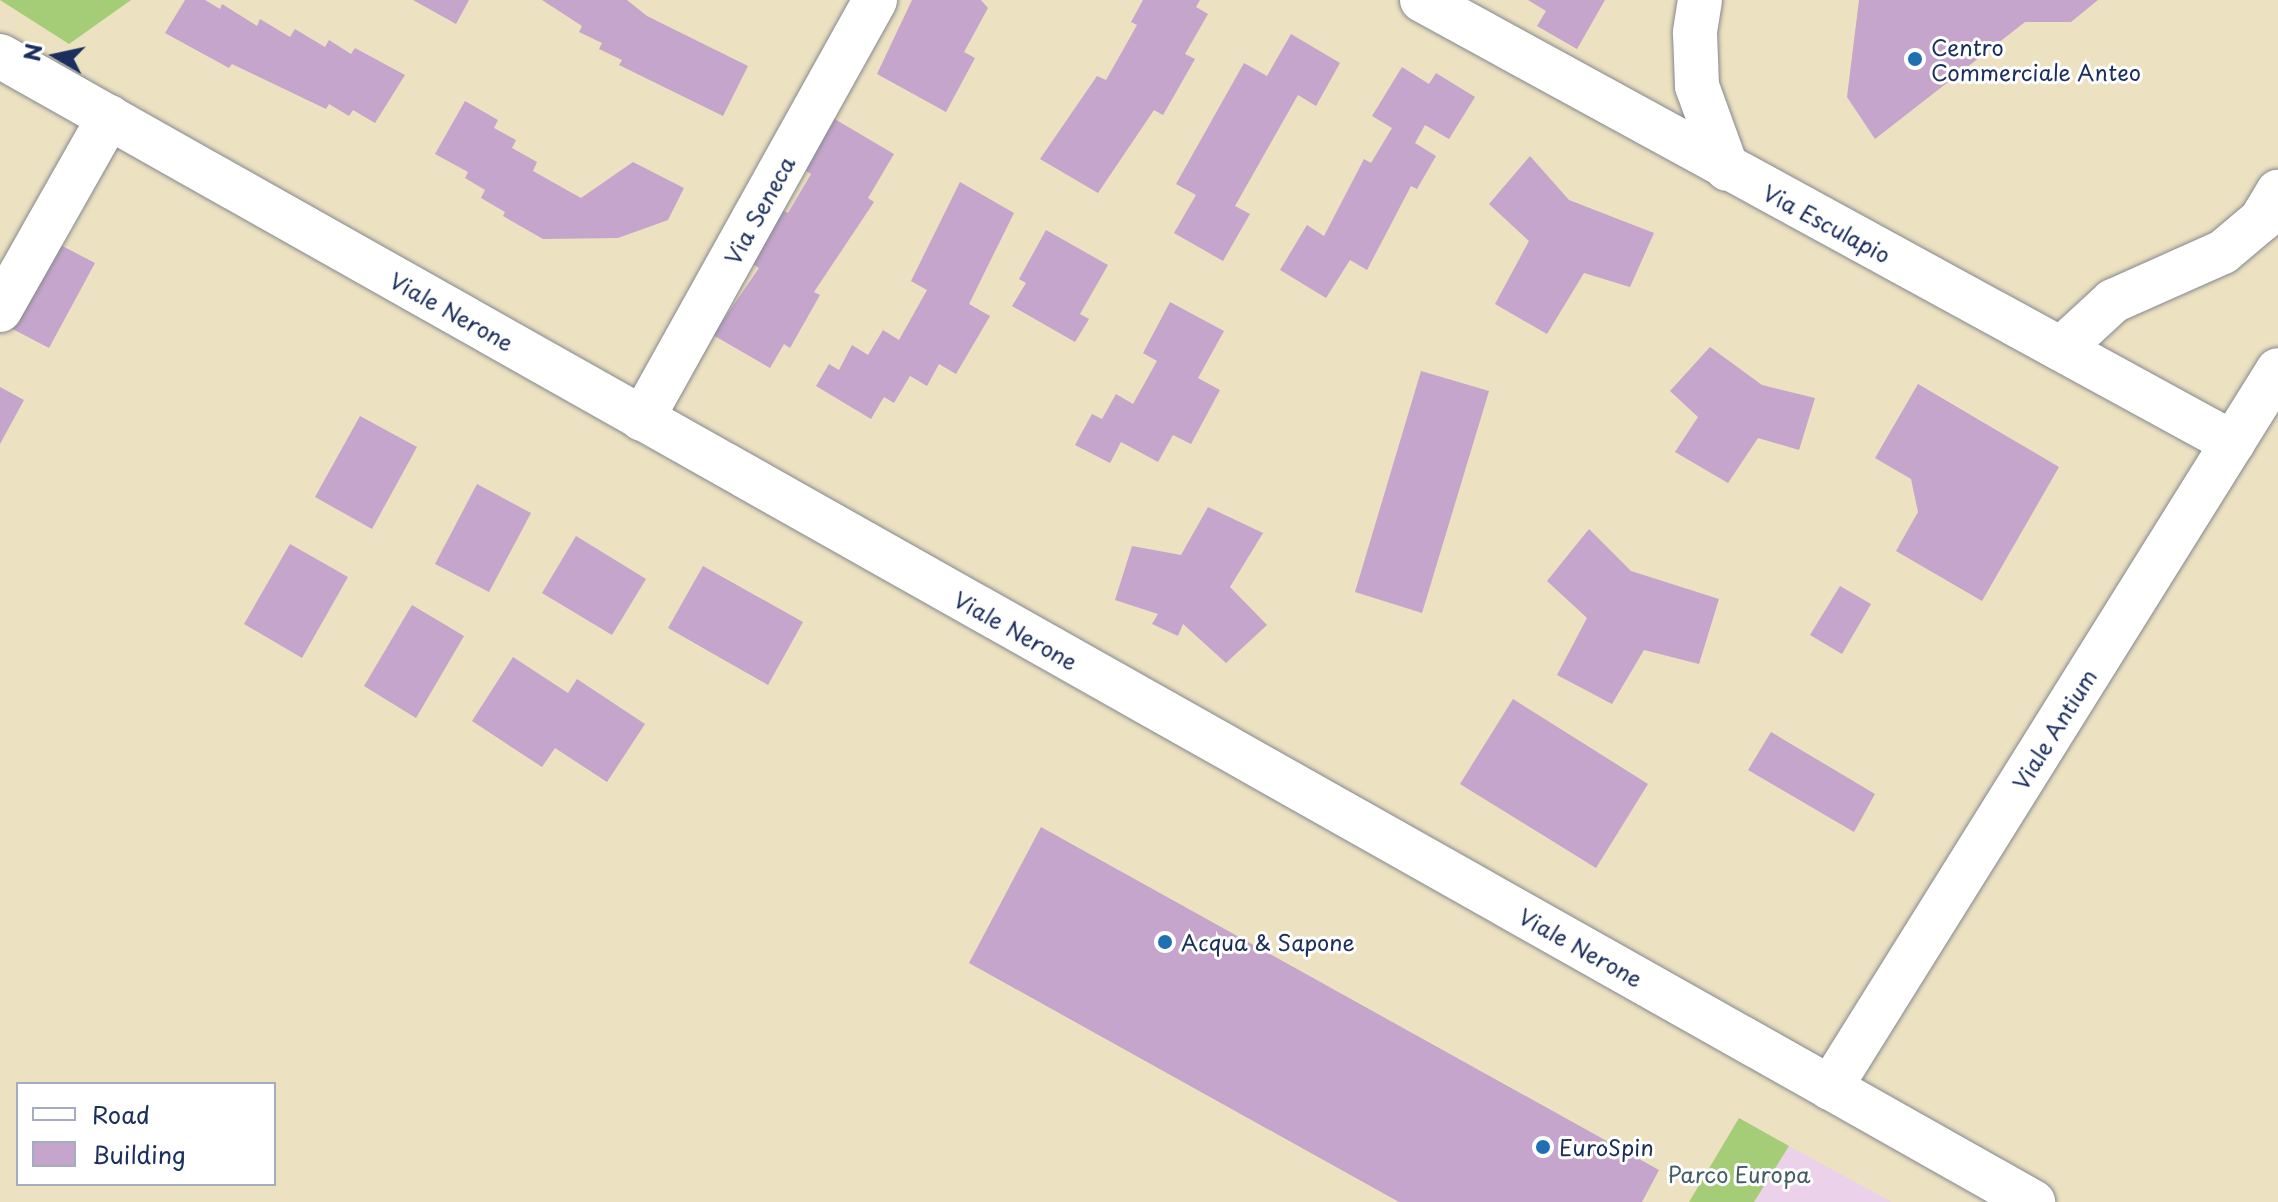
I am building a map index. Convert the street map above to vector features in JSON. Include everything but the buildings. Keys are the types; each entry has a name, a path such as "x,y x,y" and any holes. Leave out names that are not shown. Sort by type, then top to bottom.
{"street":[{"name":"Via Seneca","path":"642,419 875,0"},
{"path":"1700,0 1695,33 1697,86 1727,169"},
{"name":"Via Esculapio","path":"1443,5 1727,169 2233,443"},
{"name":"Viale Nerone","path":"0,56 2033,1202"},
{"path":"0,310 109,117"},
{"path":"2061,349 2113,301 2223,252 2261,220 2278,192"},
{"name":"Viale Antium","path":"1830,1088 2278,370"}],"shaded area":[{"path":"1789,1146 1892,1202 1754,1202"}],"green space":[{"path":"0,0 131,0 69,44"},
{"name":"Parco Europa","path":"1739,1118 1789,1146 1754,1202 1689,1202"}],"place":[{"name":"Centro Commerciale Anteo","path":"1915,59"},
{"name":"Acqua & Sapone","path":"1165,942"},
{"name":"EuroSpin","path":"1543,1147"}]}
